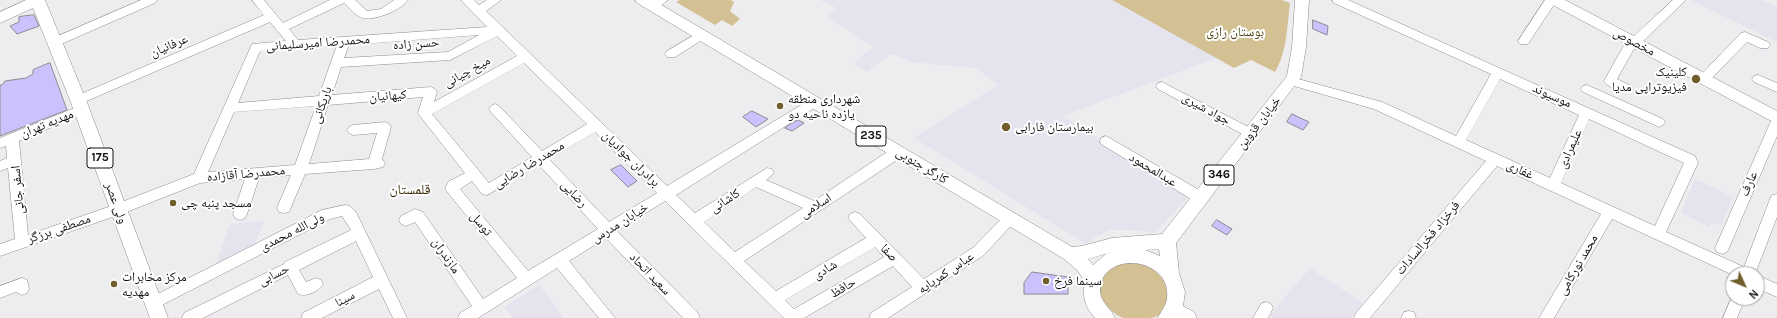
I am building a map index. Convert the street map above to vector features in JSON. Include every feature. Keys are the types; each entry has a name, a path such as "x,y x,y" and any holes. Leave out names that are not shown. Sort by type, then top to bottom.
{"main road":[{"name":"ولی عصر","path":"37,0 80,105 156,311"},
{"path":"0,18 37,0"},
{"name":"خیابان قزوین","path":"1167,241 1291,81 1296,72 1298,58 1302,0"},
{"name":"مخصوص","path":"1558,1 1777,119"},
{"name":"کارگر جنوبی","path":"652,2 701,35 1070,254 1083,265 1093,279"},
{"path":"1070,254 1082,253 1112,245 1167,241 1170,275 1177,298 1176,315"},
{"path":"1101,316 1092,300 1091,290 1093,279 1108,262 1125,254 1146,256 1159,264 1170,275"}],"street":[{"path":"55,42 151,0"},
{"path":"259,0 295,44"},
{"path":"282,28 340,0"},
{"path":"348,0 366,15 384,12 395,2"},
{"name":"برادران جوادیان","path":"467,0 794,318"},
{"path":"478,11 495,0"},
{"name":"موسیوند","path":"1338,0 1581,109 1690,160 1691,163 1658,234"},
{"path":"1627,89 1610,81 1633,42 1680,0"},
{"path":"1524,41 1558,1"},
{"name":"عرفانیان","path":"80,105 272,16"},
{"name":"محمدرضا امیرسلیمانی","path":"199,178 256,47 498,30"},
{"name":"حسن زاده","path":"337,63 450,56 498,30"},
{"path":"671,54 701,35"},
{"path":"1704,79 1745,36 1764,45"},
{"name":"باریکانی","path":"284,208 300,170 344,41"},
{"name":"میخ چیانی","path":"424,113 525,57"},
{"path":"1459,142 1498,72"},
{"path":"1758,79 1777,88"},
{"name":"غفاری","path":"1291,81 1378,105 1727,266"},
{"name":"علیمرادی","path":"1553,186 1589,85 1659,122"},
{"name":"جواد شیری","path":"1162,86 1250,133"},
{"name":"کیهانیان","path":"324,101 431,92 424,113"},
{"path":"229,108 324,101"},
{"name":"خیابان مدرس","path":"465,318 815,102"},
{"name":"مهدیه تهران","path":"6,141 80,105"},
{"name":"رضایی","path":"496,109 607,230"},
{"name":"محمدرضا رضایی","path":"424,113 487,190 596,125"},
{"name":"عارف","path":"1722,248 1777,119"},
{"name":"محمدرضا آقازاده","path":"119,209 199,178 376,163 385,126 353,130"},
{"name":"اسفر جانی","path":"6,141 15,160 22,242"},
{"name":"عبدالمحمود","path":"1106,141 1201,198"},
{"name":"اسلامی","path":"734,260 898,152"},
{"name":"فرخزاد فخرالسادات","path":"1361,318 1495,159"},
{"path":"0,166 15,160"},
{"path":"240,214 254,173"},
{"name":"کاشانی","path":"694,221 767,173"},
{"name":"توسل","path":"474,174 453,186 452,189 527,280"},
{"path":"755,181 815,207"},
{"path":"1751,266 1777,199"},
{"name":"مصطفی برزگر","path":"0,250 119,209"},
{"name":"ولی‌الله محمدی","path":"156,311 332,212 344,210 348,212 359,233 400,318"},
{"name":"محمد نورکامی","path":"1546,318 1609,212"},
{"name":"مازندران","path":"406,220 415,215 418,216 481,308"},
{"name":"صفا","path":"856,218 923,288"},
{"name":"عباس کمرپایه","path":"876,318 979,251 1010,219"},
{"name":"سعید اتحاد","path":"607,230 693,318"},
{"name":"حسابی","path":"189,318 290,266 359,233"},
{"name":"شادی","path":"775,299 876,240"},
{"name":"حافظ","path":"794,318 894,258"},
{"path":"559,260 608,318"},
{"path":"290,266 303,290 316,284"},
{"name":"سینا","path":"308,318 382,280"},
{"path":"0,292 22,284 22,289"},
{"path":"1765,284 1777,291"},
{"path":"1730,318 1735,306"}],"shaded area":[{"name":"بیمارستان فارابی","path":"820,0 1111,0 1216,58 1063,116 1189,196 1155,233 1134,230 1110,230 1086,244 914,138 998,85 976,68 910,62 891,54 867,72 854,63 873,47 828,17 836,8"},
{"path":"1691,0 1762,0 1777,7 1777,42"},
{"path":"1695,179 1733,197 1721,226 1711,222 1709,227 1681,213"},
{"path":"264,221 254,245 216,264 230,224"},
{"path":"1310,268 1363,303 1351,318 1274,318 1270,315"},
{"path":"539,285 564,318 513,318 504,307"}],"green space":[{"path":"680,0 731,0 734,2 730,11 740,19 732,26 722,20 715,25 676,2"},
{"name":"بوستان رازی","path":"1112,0 1282,0 1290,3 1286,39 1282,56 1275,72 1251,60 1234,68"},
{"path":"1125,263 1146,266 1152,269 1163,279 1168,293 1168,299 1166,306 1160,315 1150,318 1124,318 1115,314 1104,303 1099,288 1104,275 1117,266"}],"building":[{"path":"34,15 39,26 17,34 10,26 19,22 19,17"},
{"path":"1313,20 1328,26 1327,35 1313,29"},
{"path":"50,63 67,110 0,136 0,85 2,85 5,81 26,78 33,74 33,70"},
{"path":"752,111 768,119 756,127 743,117"},
{"path":"1292,114 1309,122 1303,130 1287,122"},
{"path":"798,120 804,123 792,131 785,128"},
{"path":"621,165 637,181 628,187 611,170"},
{"path":"1217,220 1232,229 1227,235 1212,226"},
{"name":"سینما فرخ","path":"1032,272 1068,277 1068,294 1024,294 1024,283"}],"place":[{"name":"کلینیک فیزیوتراپی مدیا","path":"1696,79"},
{"name":"شهرداری منطقه یازده ناحیه دو","path":"780,106"},
{"name":"بیمارستان فارابی","path":"1006,127"},
{"name":"مسجد پنبه چی","path":"173,203"},
{"name":"سینما فرخ","path":"1046,281"},
{"name":"مرکز مخابرات مهدیه","path":"114,284"}],"district":[{"name":"قلمستان","path":"410,190"}]}
